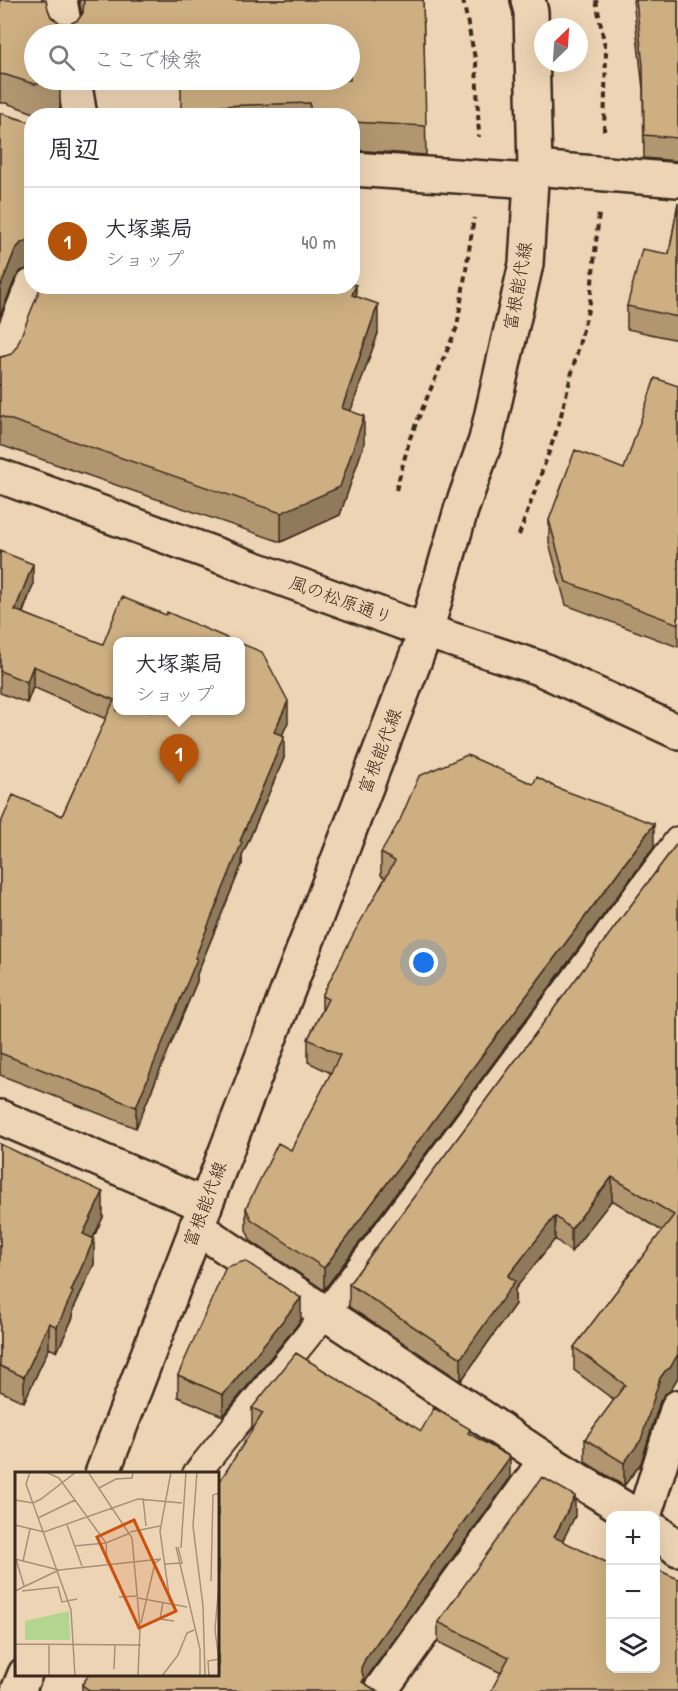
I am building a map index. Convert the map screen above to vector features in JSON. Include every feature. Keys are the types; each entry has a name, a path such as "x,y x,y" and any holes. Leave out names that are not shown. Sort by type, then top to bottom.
{"street":[{"path":"60,0 64,24"},
{"name":"富根能代線","path":"102,1472 426,631 461,510 486,440 526,264 533,175 531,12 528,0"},
{"path":"76,90 79,108"},
{"path":"360,170 481,178 603,173 678,180"},
{"path":"0,367 29,294"},
{"name":"風の松原通り","path":"0,476 426,631 539,668 678,732"},
{"path":"0,1117 200,1216 326,1313 546,1460 629,1511"},
{"path":"645,1511 678,1407"},
{"path":"380,1691 546,1460"},
{"path":"660,1534 678,1550"},
{"path":"19,1691 24,1676"}],"lane":[{"path":"197,1472 326,1313 678,840"},
{"path":"19,1691 31,1676"}],"path":[{"path":"396,490 411,438 457,327 481,178 476,63 463,0"},
{"path":"519,535 558,427 590,302 603,173 606,52 596,0"}],"building":[{"path":"0,0 46,0 51,17 60,23 70,24 24,24 24,81 0,74"},
{"path":"84,0 423,0 426,126 360,122 360,108 310,108 310,103 181,108 181,90 360,90 360,24 70,24 78,20 83,13"},
{"path":"636,0 678,0 678,138 644,135 643,66"},
{"path":"0,113 24,120 24,242 15,250 0,288"},
{"path":"678,203 678,317 627,306 642,249 669,254"},
{"path":"38,294 352,294 378,304 342,408 364,416 340,487 281,513 0,416 0,357 11,354 17,346"},
{"path":"655,378 678,386 678,624 566,582 549,520 575,450 624,469"},
{"path":"0,551 33,564 15,610 103,644 122,597 166,615 167,612 224,637 113,637 113,700 33,666 27,682 0,671"},
{"path":"245,645 262,652 288,701 274,732 284,736 240,841 242,842 195,958 197,959 136,1107 0,1053 0,825 13,795 62,816 113,702 113,715 245,715"},
{"path":"467,755 533,784 537,777 555,787 654,824 324,1268 251,1219 246,1208 278,1143 291,1150 340,1055 308,1039 328,999 322,996 355,931 395,861 381,853 400,820 419,776"},
{"path":"678,842 678,1354 670,1368 660,1378 641,1440 624,1463 585,1439 625,1385 574,1347 674,1215 612,1177 571,1229 555,1216 508,1276 515,1281 461,1358 349,1284"},
{"path":"0,1144 103,1192 83,1234 94,1239 71,1291 73,1292 57,1327 49,1323 24,1377 0,1366"},
{"path":"245,1261 301,1298 223,1395 178,1375 226,1267"},
{"path":"296,1353 421,1431 434,1408 470,1429 468,1433 510,1457 365,1659 361,1668 364,1679 362,1682 377,1691 91,1691 82,1685 88,1676 219,1676 219,1482 263,1413 252,1408"},
{"path":"542,1477 575,1496 554,1537 606,1562 606,1673 660,1673 660,1571 678,1579 678,1691 491,1691 509,1657 438,1622"}],"place":[{"name":"大塚薬局","path":"179,784"}]}
